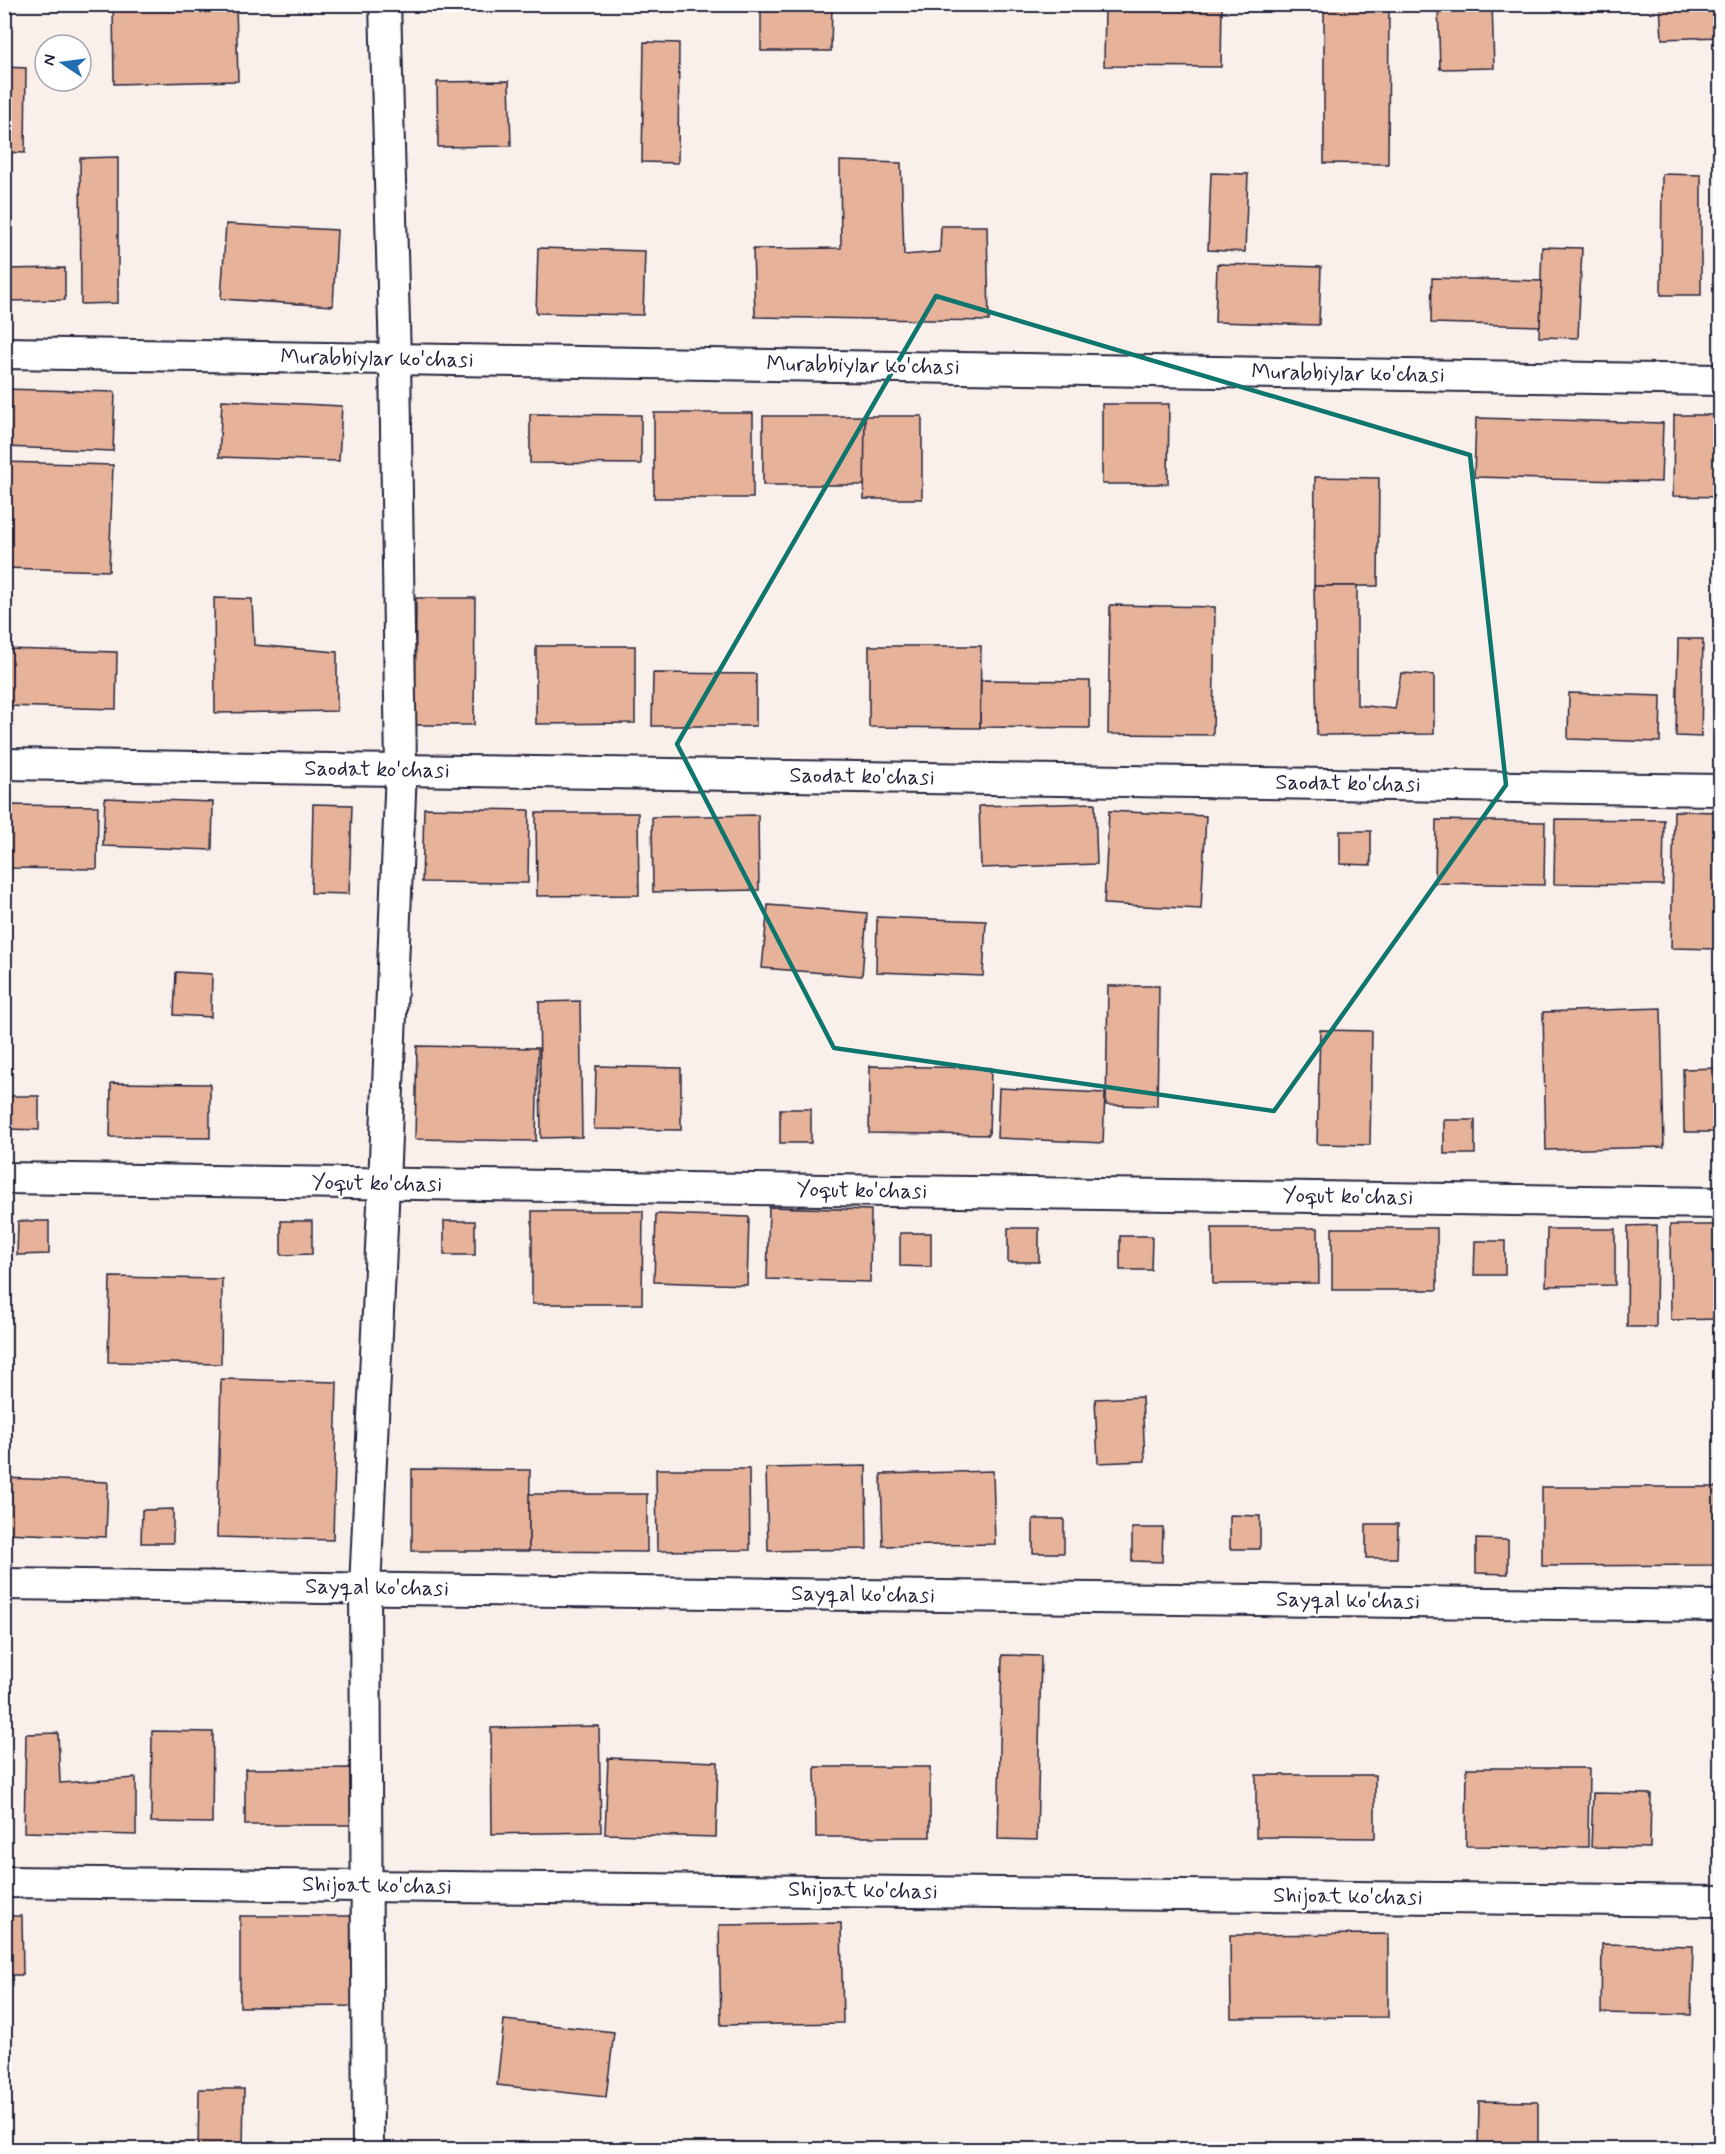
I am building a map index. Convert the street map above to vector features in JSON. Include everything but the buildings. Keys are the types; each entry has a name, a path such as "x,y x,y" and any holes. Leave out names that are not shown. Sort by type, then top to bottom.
{"street":[{"path":"368,2150 365,1588 401,770 395,359 385,4"},
{"name":"Murabbiylar ko'chasi","path":"4,353 1720,380"},
{"name":"Saodat ko'chasi","path":"4,764 1720,790"},
{"name":"Yoqut ko'chasi","path":"4,1178 1720,1203"},
{"name":"Sayqal ko'chasi","path":"4,1584 1720,1606"},
{"name":"Shijoat ko'chasi","path":"4,1882 1720,1901"}],"highlighted area":[{"path":"936,296 1470,455 1506,785 1274,1111 834,1048 677,744"}]}
